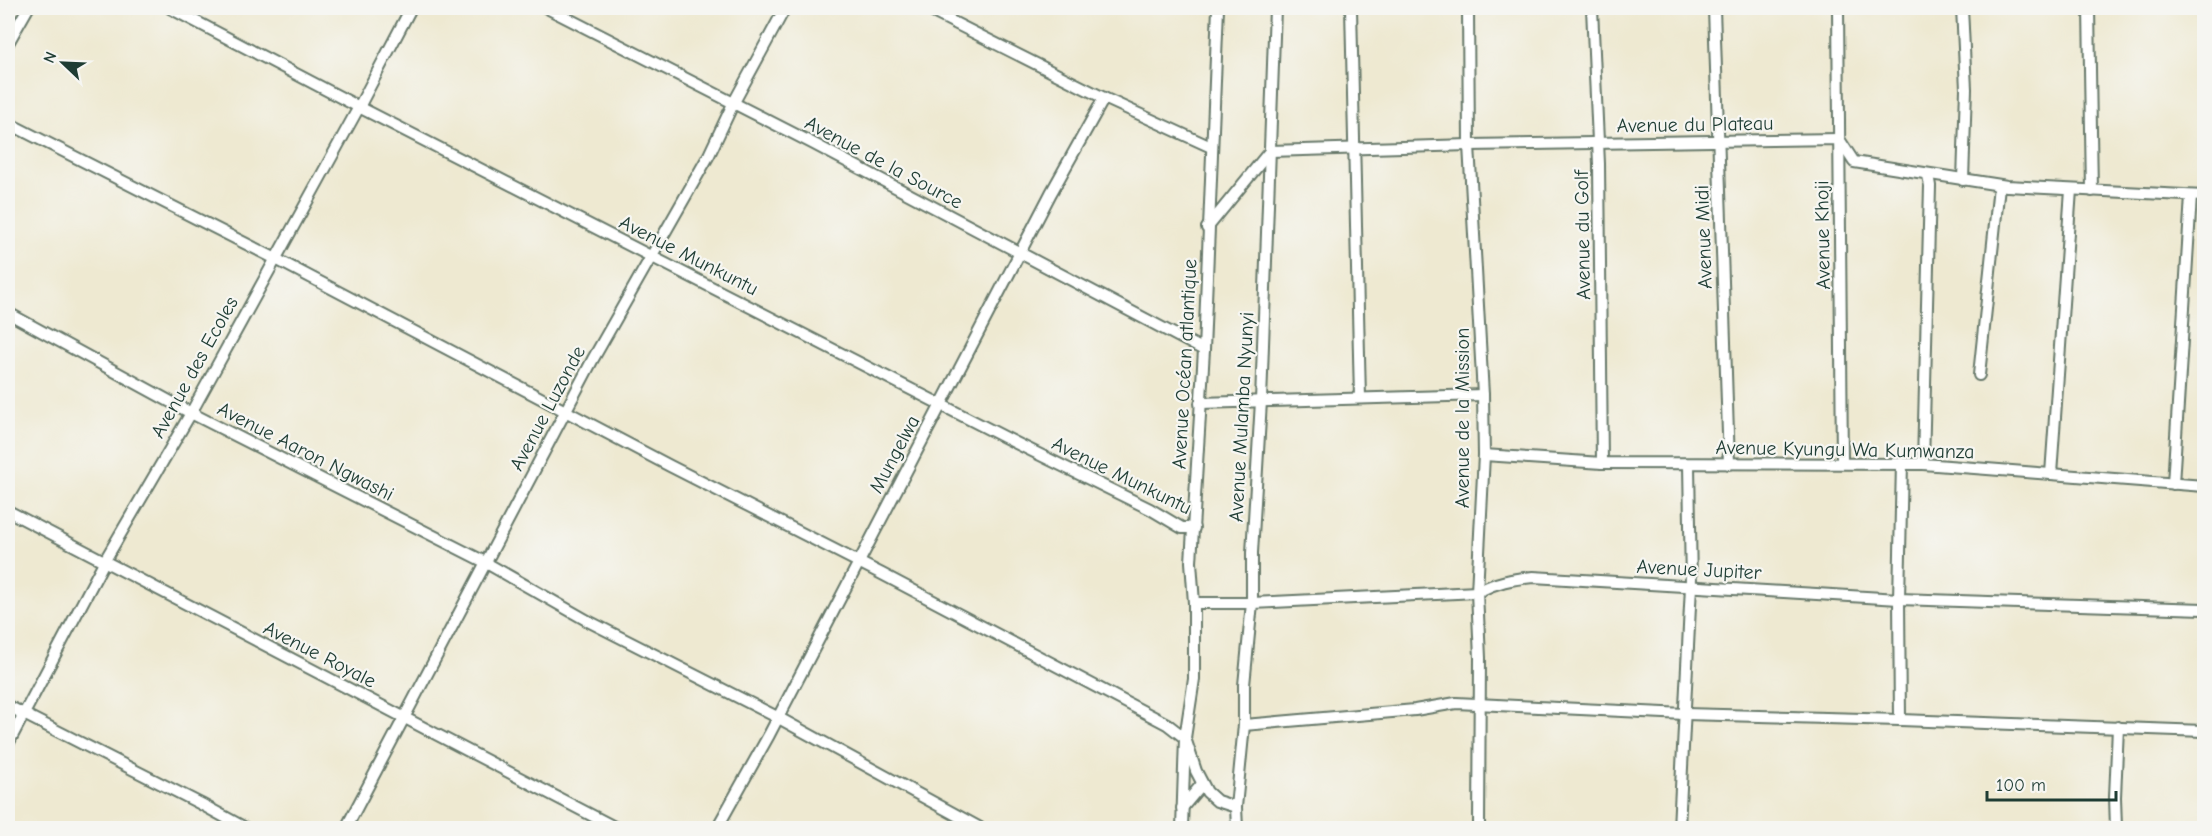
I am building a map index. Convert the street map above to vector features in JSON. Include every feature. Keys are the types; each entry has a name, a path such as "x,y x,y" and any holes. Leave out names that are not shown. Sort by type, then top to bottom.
{"street":[{"path":"8,43 28,8"},
{"name":"Avenue Munkuntu","path":"170,8 941,405 1150,509 1182,528 1194,528"},
{"name":"Avenue des Ecoles","path":"8,744 104,562 190,413 411,8"},
{"name":"Avenue de la Source","path":"547,8 812,143 1204,350"},
{"name":"Avenue Luzonde","path":"346,828 566,411 709,155 733,104 785,8"},
{"path":"925,8 1104,98 1211,147"},
{"name":"Avenue Océan atlantique","path":"1182,828 1185,738 1194,679 1194,603 1191,562 1204,350 1207,228 1218,8"},
{"name":"Avenue Mulamba Nyunyi","path":"1237,828 1236,807 1252,603 1252,553 1262,401 1275,8"},
{"path":"1351,8 1360,398"},
{"name":"Avenue de la Mission","path":"1468,8 1469,145 1483,395 1484,455 1477,592 1479,828"},
{"name":"Avenue du Golf","path":"1592,8 1598,143 1602,463"},
{"name":"Avenue Midi","path":"1714,8 1729,464"},
{"name":"Avenue Khoji","path":"1838,8 1842,462"},
{"path":"1962,8 1966,89 1963,180"},
{"path":"2089,8 2092,190"},
{"name":"Mungelwa","path":"717,828 1019,254 1104,98"},
{"path":"8,123 274,258 1177,730 1185,738 1202,784 1217,801 1236,807"},
{"path":"1839,139 1854,162 1999,186 2205,196"},
{"name":"Avenue du Plateau","path":"1270,151 1469,145 1839,139"},
{"path":"1207,228 1270,151"},
{"path":"1923,464 1929,175"},
{"path":"1979,375 1999,186"},
{"path":"2051,474 2071,190"},
{"path":"2173,484 2192,195"},
{"name":"Avenue Aaron Ngwashi","path":"8,313 190,413 486,563 588,621 777,717 980,828"},
{"path":"1200,403 1483,395"},
{"name":"Avenue Kyungu Wa Kumwanza","path":"1484,455 1602,463 1902,463 2205,486"},
{"path":"1900,720 1899,598 1902,463"},
{"path":"1679,828 1691,586 1689,464"},
{"name":"Avenue Royale","path":"8,511 616,828"},
{"name":"Avenue Jupiter","path":"1194,603 1252,603 1477,592 1494,583 1533,577 1899,598 2205,609"},
{"path":"1244,725 1415,710 1456,703 1479,703 1684,714 2205,731"},
{"path":"8,706 245,828"},
{"path":"2116,828 2118,727"},
{"path":"1182,808 1202,784"}]}
